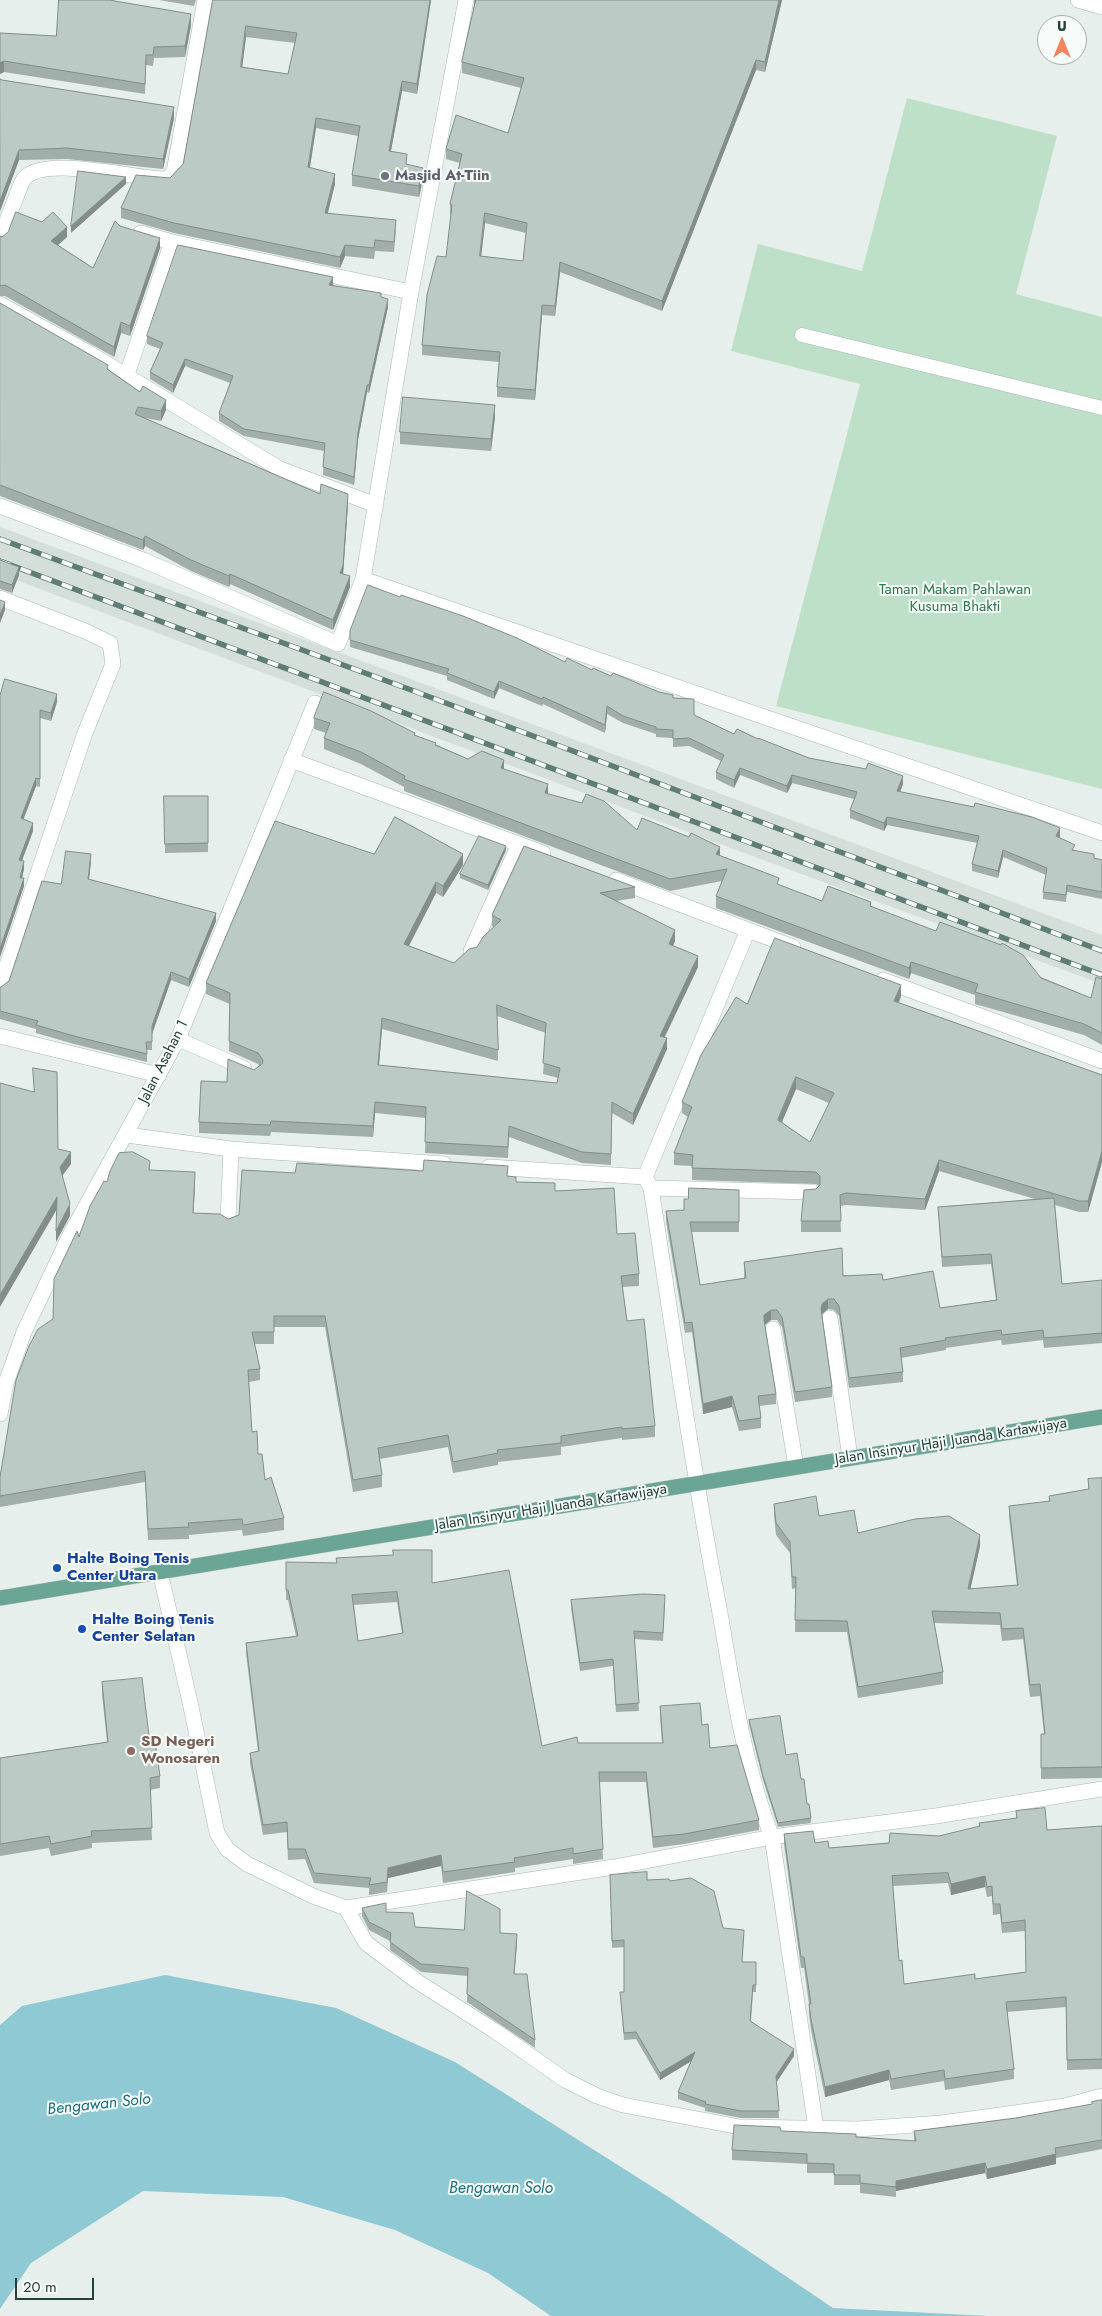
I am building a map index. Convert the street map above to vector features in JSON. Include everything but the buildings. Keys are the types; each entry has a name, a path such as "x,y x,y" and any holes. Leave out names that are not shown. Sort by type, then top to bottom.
{"main road":[{"name":"Jalan Insinyur Haji Juanda Kartawijaya","path":"0,1598 1102,1417"}],"street":[{"path":"0,238 24,178 33,172 46,168 66,167 150,180 167,179 174,172 205,0"},
{"path":"0,506 143,560 338,644 363,579 410,292 466,0"},
{"path":"1078,0 1102,7"},
{"path":"182,14 202,17"},
{"path":"167,107 186,110"},
{"path":"131,230 172,242 410,292"},
{"path":"126,377 172,242"},
{"path":"0,305 89,353 280,469 376,505"},
{"path":"363,579 1102,833"},
{"path":"0,598 85,630 110,643 114,658 85,734 0,986"},
{"name":"Jalan Asahan 1","path":"0,1408 3,1381 71,1233 178,1039 315,703"},
{"path":"291,760 556,858"},
{"path":"471,951 519,844"},
{"path":"602,875 804,951"},
{"path":"748,930 648,1182 696,1484 741,1730 762,1812 772,1837 816,2128"},
{"path":"868,975 1102,1061"},
{"path":"0,1036 159,1075"},
{"path":"126,1135 232,1149 468,1166 648,1182 812,1192"},
{"path":"228,1221 232,1149"},
{"path":"830,1318 850,1458"},
{"path":"773,1329 796,1466"},
{"path":"160,1572 190,1702 217,1833 227,1849 247,1864 313,1896 346,1908 614,1867 772,1837 936,1816 1102,1789"},
{"path":"346,1908 366,1943 418,1982 495,2031 565,2080 597,2096 623,2105 740,2127 858,2129 942,2124 1065,2106 1102,2096"}],"lane":[{"path":"802,335 1102,408"},
{"path":"178,1039 254,1072"}],"shaded area":[{"path":"0,527 1102,935 1102,984 744,853 0,574"}],"green space":[{"name":"Taman Makam Pahlawan Kusuma Bhakti","path":"907,98 1057,136 1016,294 1102,317 1102,789 776,706 860,384 731,351 758,244 862,271"}],"water":[{"name":"Bengawan Solo","path":"165,1975 336,2008 455,2062 670,2198 833,2308 988,2316 551,2316 488,2273 395,2230 283,2197 143,2191 31,2263 0,2309 0,2025 22,2006"}],"railway":[{"path":"0,539 414,691 1102,951"},
{"path":"0,561 1102,975"}],"place":[{"name":"Masjid At-Tiin","path":"385,176"},
{"name":"Halte Boing Tenis Center Utara","path":"57,1568"},
{"name":"Halte Boing Tenis Center Selatan","path":"82,1629"},
{"name":"SD Negeri Wonosaren","path":"131,1751"}]}
